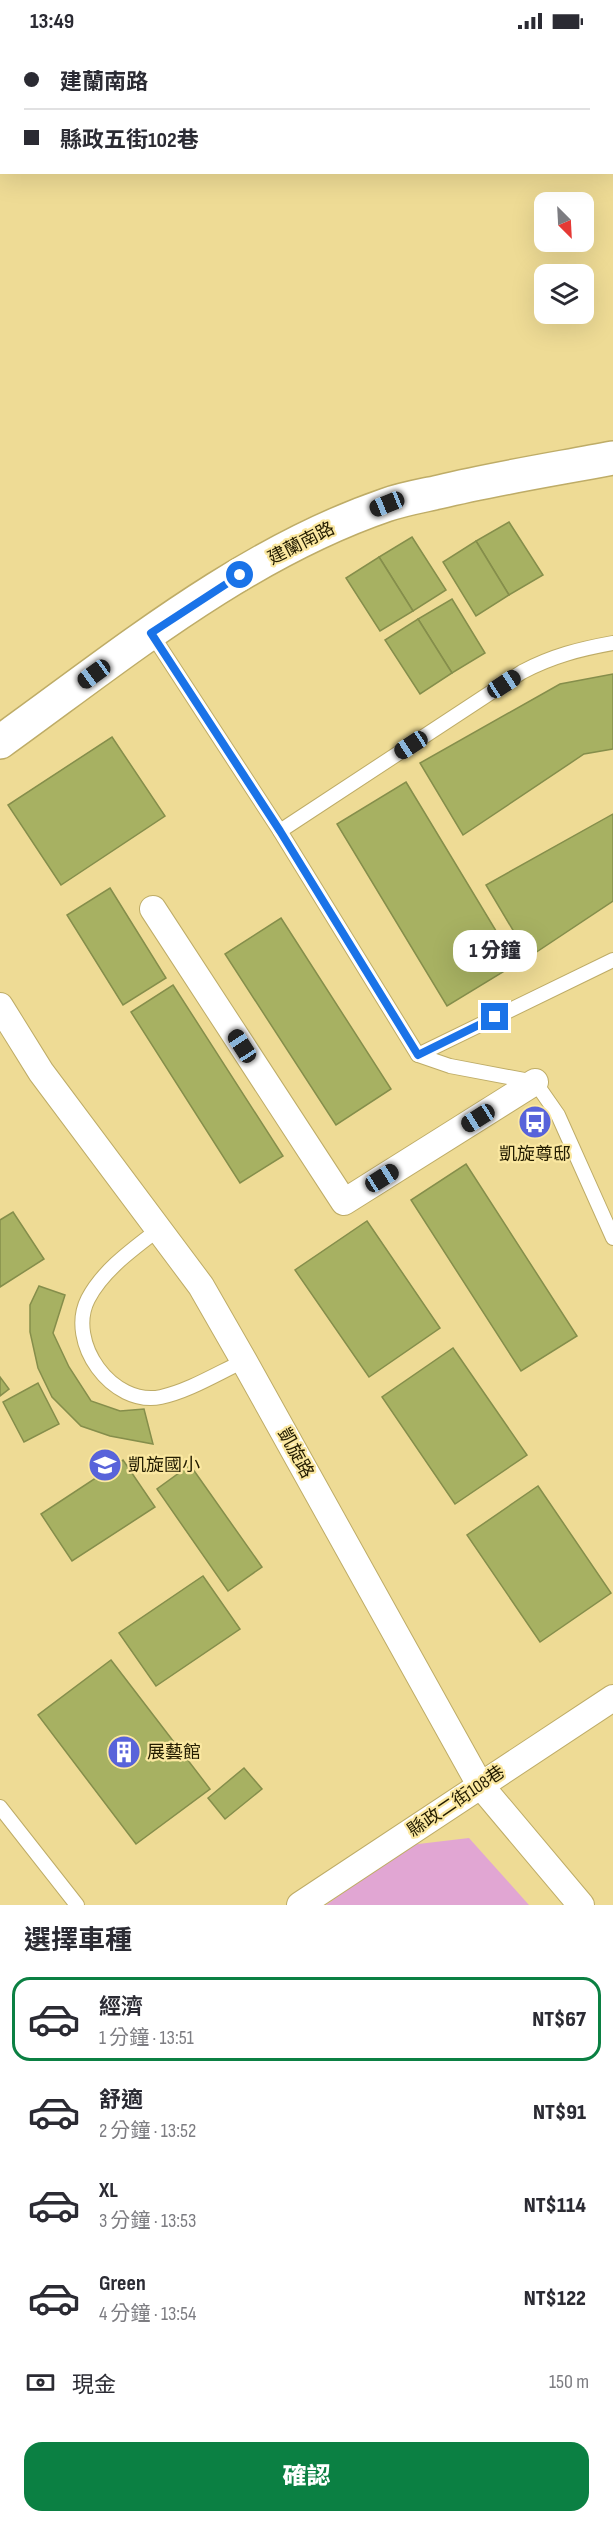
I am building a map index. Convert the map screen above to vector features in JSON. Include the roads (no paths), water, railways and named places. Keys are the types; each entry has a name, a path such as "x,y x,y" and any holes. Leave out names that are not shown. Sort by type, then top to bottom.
{"street":[{"name":"建蘭南路","path":"0,742 151,633 240,575 316,533 387,504 482,482 613,458"},
{"path":"153,909 344,1202 535,1082"},
{"name":"凱旋路","path":"0,1006 40,1072 201,1286 480,1785 581,1905"},
{"name":"縣政二街108巷","path":"300,1905 613,1698"}],"lane":[{"path":"151,633 280,831 418,1055 450,1066 535,1082 558,1115 613,1238"},
{"path":"280,831 522,672 549,658 573,650 613,643"},
{"path":"418,1055 613,960"},
{"path":"159,1229 124,1256 98,1284 84,1308 81,1317 84,1338 103,1376 137,1396 159,1398 192,1386 244,1361"},
{"path":"0,1807 77,1905"}],"place":[{"name":"凱旋尊邸","path":"535,1122"},
{"name":"凱旋國小","path":"105,1465"},
{"name":"展藝館","path":"124,1752"}]}
